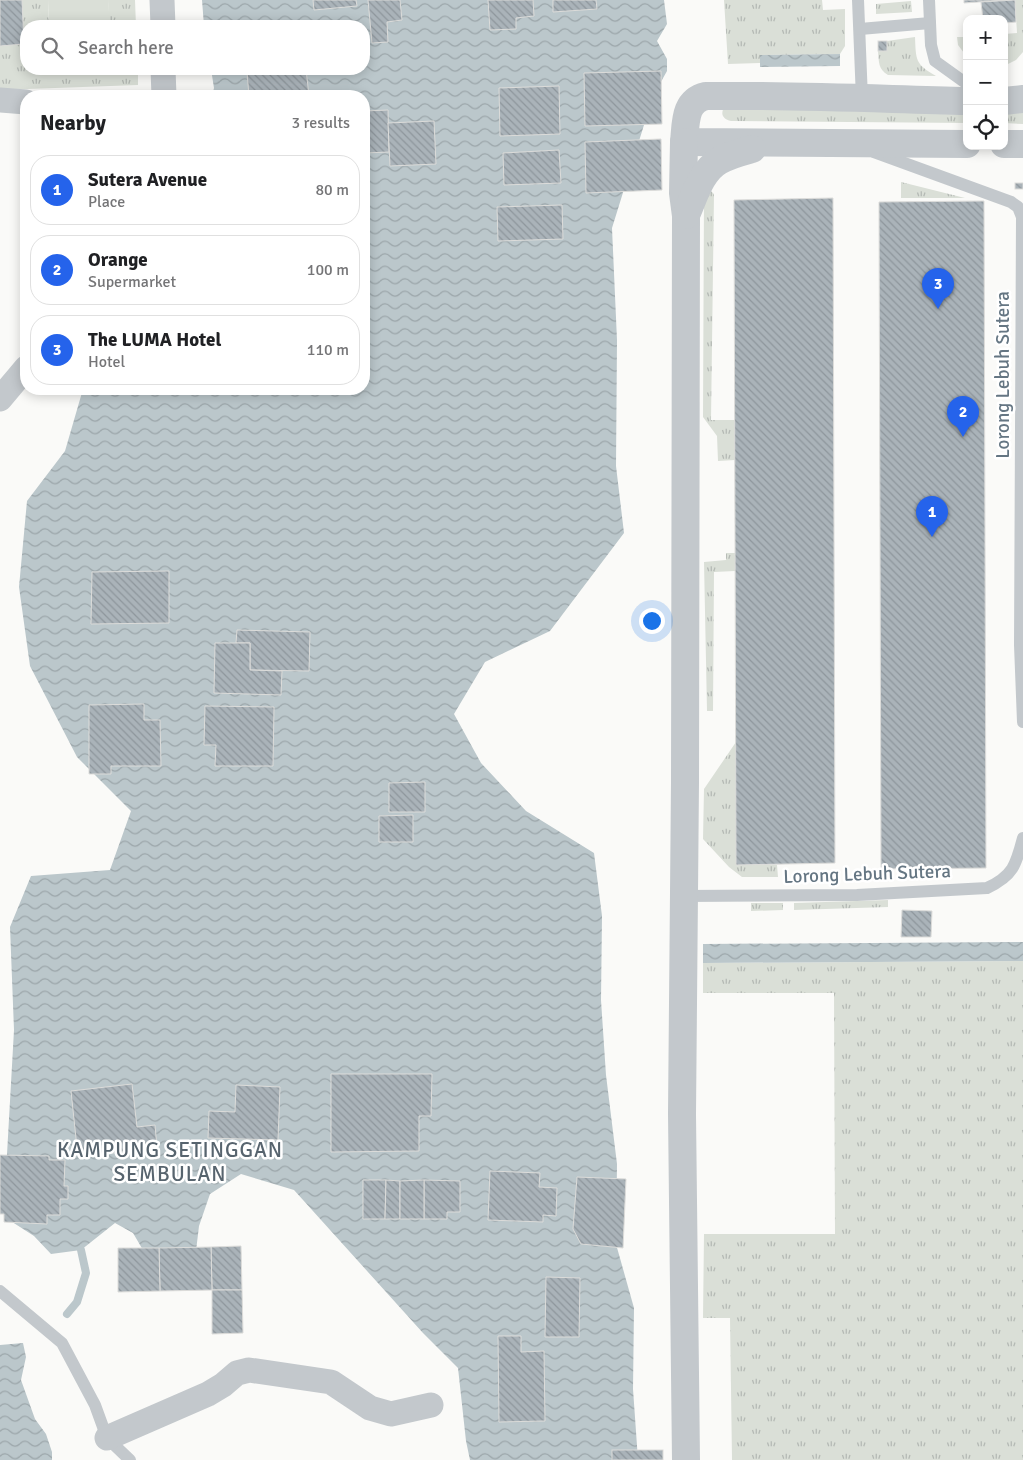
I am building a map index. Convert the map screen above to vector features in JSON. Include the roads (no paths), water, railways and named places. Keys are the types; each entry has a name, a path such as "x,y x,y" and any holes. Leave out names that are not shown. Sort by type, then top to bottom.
{"street":[{"path":"162,0 163,20"},
{"path":"164,75 164,90"},
{"path":"686,1460 682,1114 686,216 683,193 684,142 688,110 698,98 706,96 778,95 963,101"},
{"path":"1008,101 1023,99"},
{"path":"0,100 20,102"},
{"path":"684,142 963,144"},
{"path":"686,216 703,178 718,161 771,144"},
{"path":"1008,144 1023,144"},
{"path":"0,399 20,375"},
{"path":"107,1438 208,1394 237,1373 249,1370 331,1382 370,1408 391,1414 431,1405"}],"lane":[{"path":"858,0 862,99"},
{"path":"929,0 930,45 935,61 963,82"},
{"path":"860,29 930,24"},
{"name":"Lorong Lebuh Sutera","path":"852,144 1011,202 1018,207 1022,217 1020,645 1023,722"},
{"name":"Lorong Lebuh Sutera","path":"684,896 856,895 987,888 1005,878 1016,863 1023,838"},
{"path":"0,1292 62,1343 95,1405 107,1438 130,1460"}],"water":[{"path":"202,0 664,0 667,24 657,41 667,59 667,71 653,96 612,228 617,340 616,466 624,533 550,631 485,662 454,714 481,763 526,811 594,853 602,916 601,1000 606,1075 617,1164 616,1244 634,1308 633,1389 638,1460 470,1460 466,1441 458,1368 423,1333 294,1190 241,1174 210,1194 199,1226 196,1251 150,1262 133,1233 115,1223 81,1250 51,1254 34,1236 6,1218 6,1172 14,1030 10,927 31,876 110,870 131,811 77,757 30,666 19,587 27,501 65,451 81,395 370,395 370,90 214,90 212,75 370,75 370,20 204,20"},
{"path":"840,54 840,66 760,67 760,55"},
{"path":"1023,942 1023,961 703,963 703,944"},
{"path":"23,1343 26,1357 21,1380 35,1419 46,1434 52,1452 52,1460 0,1460 0,1345"}],"waterway":[{"path":"67,1314 77,1302 86,1273 81,1250"}],"place":[{"name":"The LUMA Hotel","path":"938,309"},
{"name":"Orange","path":"963,437"},
{"name":"Sutera Avenue","path":"932,537"}],"district":[{"name":"KAMPUNG SETINGGAN SEMBULAN","path":"170,1162"}]}
